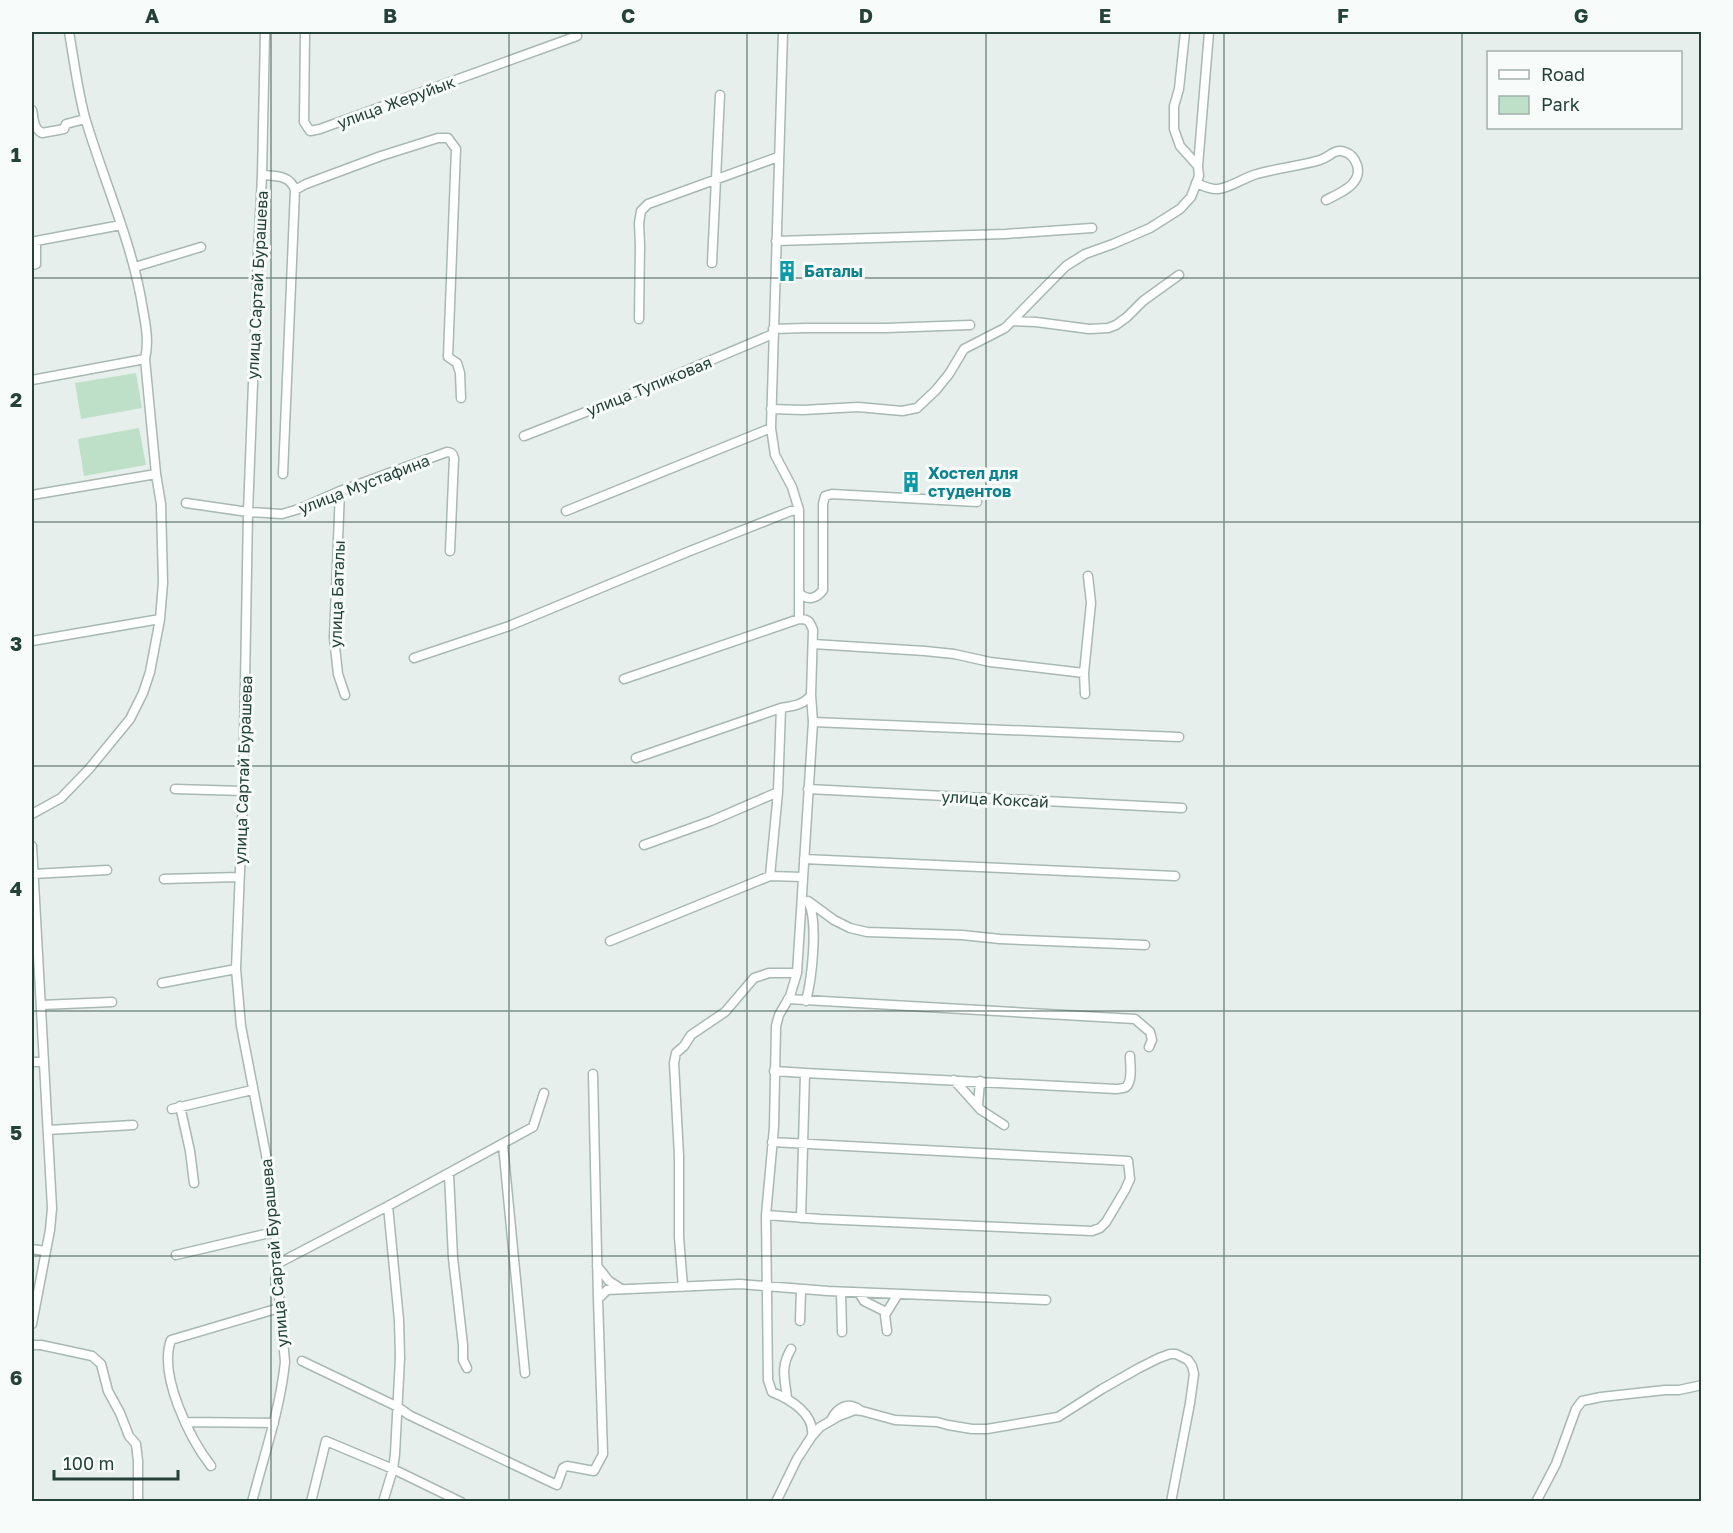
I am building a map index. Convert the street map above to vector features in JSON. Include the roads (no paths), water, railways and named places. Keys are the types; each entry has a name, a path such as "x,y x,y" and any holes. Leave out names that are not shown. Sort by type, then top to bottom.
{"street":[{"path":"32,814 61,798 89,769 129,719 143,693 150,672 160,618 163,583 161,504 145,359 148,349 146,323 135,267 85,119 69,32"},
{"name":"улица Сартай Бурашева","path":"252,1502 274,1423 282,1389 285,1362 267,1160 241,1026 236,969 243,791 248,512 262,175 265,32"},
{"name":"улица Жеруйык","path":"305,32 304,122 309,131 578,36"},
{"path":"783,32 771,428 775,455 792,487 799,510 799,619"},
{"path":"1185,32 1180,80 1174,106 1174,129 1180,146 1198,166"},
{"path":"771,409 858,407 902,411 917,408 949,375 964,349 1005,328 1066,266 1085,254 1150,228 1180,209 1191,197 1199,176 1209,32"},
{"path":"712,263 720,95"},
{"path":"32,113 35,126 42,134 64,129 66,124 85,119"},
{"path":"295,190 381,156 438,138 448,138 453,143 456,156 448,357 457,363 460,372 460,398"},
{"path":"1196,183 1218,190 1256,174 1323,159 1335,151 1343,151 1351,155 1356,162 1357,176 1347,190 1326,200"},
{"path":"639,319 640,211 648,204 778,157"},
{"path":"262,175 288,179 295,190 283,474"},
{"path":"32,265 36,264 36,241 121,225"},
{"path":"776,241 1005,234 1092,228"},
{"path":"135,267 201,247"},
{"path":"1012,321 1089,329 1108,328 1127,317 1143,301 1179,274"},
{"path":"773,332 805,328 970,325"},
{"name":"улица Тупиковая","path":"524,436 614,401 773,332"},
{"path":"32,380 145,359"},
{"path":"566,511 771,428"},
{"name":"улица Мустафина","path":"186,503 248,512 282,514 450,452 454,458 450,551"},
{"path":"32,495 156,474"},
{"name":"улица Баталы","path":"340,491 334,638 338,674 345,695"},
{"path":"799,593 812,599 823,590 823,504 825,496 832,494 977,502"},
{"path":"414,658 509,626 685,553 791,511 799,510"},
{"path":"1085,693 1084,673 1091,603 1088,576"},
{"path":"32,641 160,618"},
{"path":"624,679 799,619 807,619 813,630 813,722 803,877 805,897 796,973 776,1026 774,1127 766,1215 769,1395 787,1398 800,1408 811,1423 812,1436"},
{"path":"813,644 954,654 990,662 1084,673"},
{"path":"636,758 781,708 798,705 812,695"},
{"path":"770,876 778,792 781,708"},
{"path":"813,722 1179,737"},
{"path":"175,789 243,791"},
{"name":"улица Коксай","path":"808,789 1182,808"},
{"path":"645,845 711,821 778,792"},
{"path":"32,846 36,994 41,1005 52,1208 32,1324"},
{"path":"804,860 1175,876"},
{"path":"33,874 107,870"},
{"path":"610,941 770,876 803,877"},
{"path":"164,879 239,877"},
{"path":"805,897 834,920 850,928 867,932 1145,945"},
{"path":"805,897 813,912 812,954 806,1000"},
{"path":"162,983 236,969"},
{"path":"682,1287 674,1063 676,1053 691,1035 725,1012 754,978 769,974 796,973"},
{"path":"788,999 1136,1019 1150,1032 1152,1040 1149,1047"},
{"path":"41,1005 112,1002"},
{"path":"774,1071 1116,1089 1129,1085 1130,1056"},
{"path":"32,1062 44,1062"},
{"path":"801,1218 805,1073"},
{"path":"302,1361 557,1485 563,1468 567,1466 594,1471 603,1454 593,1074"},
{"path":"954,1080 978,1107 1004,1125"},
{"path":"978,1107 980,1082"},
{"path":"194,1184 190,1151 176,1108 252,1090"},
{"path":"277,1264 449,1174 533,1127 544,1093"},
{"path":"48,1130 133,1125"},
{"path":"766,1215 1092,1231 1100,1228 1106,1222 1130,1179 1128,1161 772,1142"},
{"path":"503,1144 525,1373"},
{"path":"449,1174 453,1258 463,1360 467,1368"},
{"path":"384,1502 393,1469 398,1407 399,1320 388,1206"},
{"path":"176,1255 274,1232"},
{"path":"32,1249 45,1251"},
{"path":"597,1266 609,1281 623,1289"},
{"path":"598,1299 607,1290 740,1284 859,1293 1046,1300"},
{"path":"800,1322 801,1288"},
{"path":"841,1292 842,1332"},
{"path":"859,1293 864,1301 886,1312"},
{"path":"887,1331 886,1312 898,1294"},
{"path":"211,1466 199,1450 185,1422 171,1384 169,1345 171,1340 279,1308"},
{"path":"32,1345 92,1356 101,1364 108,1390 129,1436 136,1444 138,1502"},
{"path":"787,1398 783,1376 786,1359 791,1349"},
{"path":"776,1502 797,1459 812,1436 820,1427 855,1410 895,1420 937,1422 972,1429 987,1429 1058,1417 1101,1389 1170,1354 1182,1356 1188,1360 1194,1374 1171,1502"},
{"path":"1536,1502 1556,1464 1576,1409 1582,1401 1601,1396 1680,1390 1701,1385"},
{"path":"185,1422 274,1423"},
{"path":"310,1502 326,1441 393,1469 460,1501"}],"place":[{"name":"Баталы","path":"787,271"},
{"name":"Хостел для студентов","path":"911,482"}]}
